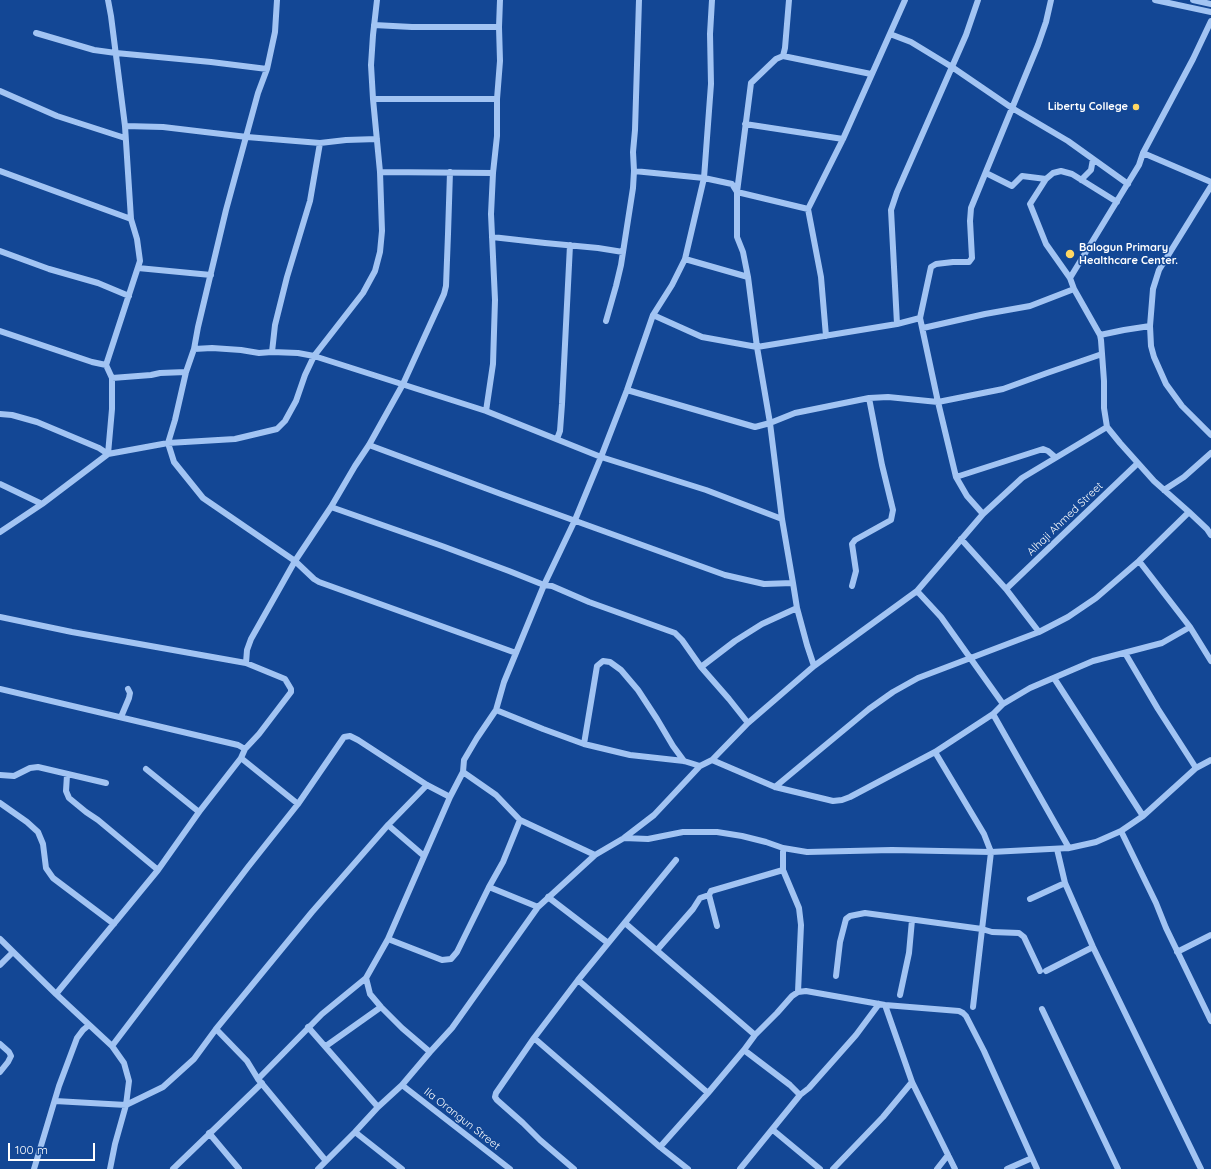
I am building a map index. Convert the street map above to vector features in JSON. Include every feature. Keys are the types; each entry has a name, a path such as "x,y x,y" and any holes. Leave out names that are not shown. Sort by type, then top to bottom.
{"street":[{"path":"108,0 125,126 131,219 137,239 140,261 106,365 112,378 112,409 108,454"},
{"path":"278,0 275,32 267,69 258,93 226,210 194,349 186,372 168,443 174,462 204,498 295,561 319,582 516,653"},
{"path":"0,532 42,504 108,454 168,443 235,439 277,430 285,421 296,401 305,375 314,356 363,293 375,270 380,252 382,231 380,172 373,99 372,65 377,0"},
{"path":"486,410 493,364 495,300 491,214 493,172 497,136 497,99 500,61 500,0"},
{"path":"606,321 616,286 623,252 634,171 633,152 639,0"},
{"path":"173,1169 260,1081 308,1027 366,978 388,939 450,797 463,772 464,760 496,710 504,682 516,653 544,586 575,520 601,457 627,390 652,316 672,285 685,259 704,178 711,84 710,34 712,0"},
{"path":"783,56 789,0"},
{"path":"826,336 821,277 808,208 844,139 871,74 905,0"},
{"path":"897,324 891,210 897,192 966,35 978,0"},
{"path":"983,514 967,496 956,477 920,318 931,267 936,264 969,262 972,258 970,221 971,208 1038,45 1046,22 1051,0"},
{"path":"1155,0 1209,11 1210,2 1193,0"},
{"path":"1070,278 1139,165 1143,153 1211,22"},
{"path":"374,25 499,28"},
{"path":"36,33 94,50 267,69"},
{"path":"890,34 911,42 952,67 1012,108 1068,141 1128,184"},
{"path":"814,666 797,608 782,519 770,423 757,347 748,277 744,252 737,237 737,192 751,83 776,59 783,56 871,74"},
{"path":"0,91 57,116 125,138"},
{"path":"373,99 497,99"},
{"path":"745,124 844,139"},
{"path":"125,126 163,127 247,137 320,143 377,139"},
{"path":"272,352 275,325 287,276 310,201 320,143"},
{"path":"1143,153 1211,182"},
{"path":"1081,180 1091,170 1093,159"},
{"path":"0,171 131,219"},
{"path":"634,171 704,178 732,184 737,192 808,208"},
{"path":"1117,202 1072,174 1061,171 1054,173 1046,179 1030,204 1046,244 1070,278 1074,289 1100,335 1104,381 1104,408 1107,427 1154,481 1207,529 1211,535"},
{"path":"380,172 493,172"},
{"path":"246,663 247,650 251,639 295,561 331,507 369,445 403,384 444,294 446,286 450,172"},
{"path":"986,173 1012,186 1022,176 1046,179"},
{"path":"1211,186 1159,270 1153,289 1150,326 1151,346 1154,357 1166,384 1182,406 1211,435"},
{"path":"492,237 623,252"},
{"path":"557,439 560,431 562,404 570,245"},
{"path":"0,251 49,269 98,283 129,296"},
{"path":"685,259 748,277"},
{"path":"138,268 211,275"},
{"path":"923,328 985,314 1030,306 1074,289"},
{"path":"652,316 702,337 757,347 897,324 920,318"},
{"path":"1100,335 1150,326"},
{"path":"0,331 92,362 106,365"},
{"path":"194,349 212,348 259,353 298,353 314,356 486,410 601,457 706,490 782,519"},
{"path":"627,390 755,427 795,413 870,398 888,397 938,402 1003,389 1102,354"},
{"path":"112,378 186,372"},
{"path":"852,586 856,571 852,544 855,540 891,520 893,510 882,465 870,398"},
{"path":"0,414 12,415 37,422 99,448 108,454"},
{"path":"318,1169 402,1084 452,1028 538,907 548,897 595,854 624,838 654,815 700,766 712,760 748,723 814,666 917,591 983,514 1022,478 1107,427"},
{"path":"369,445 725,575 764,584 794,583"},
{"path":"956,477 1042,449 1048,451 1055,458"},
{"path":"1164,490 1184,477 1211,453"},
{"name":"Alhaji Ahmed Street","path":"1006,589 1138,463"},
{"path":"0,484 42,504"},
{"path":"331,507 509,571 544,586 552,586 595,605 675,633 682,640 701,668 748,723"},
{"path":"775,787 869,709 893,692 918,678 1039,632 1068,617 1096,598 1139,561 1189,512"},
{"path":"961,539 1006,589 1039,632"},
{"path":"1139,561 1190,627 1211,661"},
{"path":"917,591 941,617 1003,704"},
{"path":"701,668 735,641 762,624 797,608"},
{"path":"0,617 72,632 246,663 285,679 292,689 259,734 245,749 241,758 199,812 158,870 56,994"},
{"path":"712,760 775,787 833,801 842,800 935,752 993,714 1003,704 1030,688 1093,661 1162,643 1190,627"},
{"path":"1125,653 1158,709 1196,768"},
{"path":"584,744 597,666 603,661 610,662 621,670 638,690 684,761"},
{"path":"1054,678 1143,816"},
{"path":"0,689 238,745 245,749"},
{"path":"121,717 129,698 130,693 128,689"},
{"path":"496,710 584,744 630,755 684,761 700,766"},
{"path":"993,714 1070,848"},
{"path":"112,1046 248,867 298,804 344,737 350,736 358,740 427,785 450,797"},
{"path":"935,752 984,834 991,852 973,1007"},
{"path":"241,758 298,804"},
{"path":"624,838 648,839 683,832 717,832 760,841 783,848 807,852 892,850 991,852 1070,848 1096,842 1121,831 1143,816 1196,768 1211,760"},
{"path":"0,775 14,776 30,768 38,767 106,783"},
{"path":"146,769 199,812"},
{"path":"463,772 496,795 520,820 595,854"},
{"path":"67,775 66,790 69,798 158,870"},
{"path":"55,1101 126,1105 163,1087 194,1059 216,1029 312,912 388,825 427,785"},
{"path":"0,803 27,822 38,832 43,844 46,868 53,878 114,924"},
{"path":"388,939 442,960 451,959 457,952 488,888 503,862 520,820"},
{"path":"388,825 424,856"},
{"path":"1121,831 1211,1022"},
{"path":"783,848 783,870 799,908 801,925 798,992"},
{"path":"1057,849 1065,883 1093,947 1201,1169"},
{"path":"574,1169 540,1140 497,1100 495,1096 534,1038 578,980 676,860"},
{"path":"658,950 693,909 700,898 709,896 713,890 783,870"},
{"path":"1030,899 1065,883"},
{"path":"488,888 538,907"},
{"path":"709,896 717,926"},
{"path":"548,897 608,943"},
{"path":"836,976 840,942 846,919 850,916 865,913 982,929 992,932 1019,933 1024,937 1043,971 1093,947"},
{"path":"900,995 909,953 912,920"},
{"path":"625,923 755,1035"},
{"path":"1177,952 1211,935"},
{"path":"0,940 112,1046 124,1063 129,1081 126,1105 115,1144 110,1169"},
{"path":"0,965 13,952"},
{"path":"366,978 370,994 381,1007 402,1028 430,1052"},
{"path":"578,980 708,1093"},
{"path":"660,1147 708,1093 755,1035 792,996 798,992 806,991 882,1004 959,1011 963,1013 984,1051 1037,1169"},
{"path":"882,1004 912,1082 956,1169"},
{"path":"740,1169 800,1095 856,1035 882,1004"},
{"path":"326,1046 381,1007"},
{"path":"1042,1009 1118,1169"},
{"path":"34,1169 55,1101 77,1038 89,1025"},
{"path":"308,1027 378,1107"},
{"path":"216,1029 247,1061 260,1081 326,1161"},
{"path":"534,1038 660,1147 688,1169"},
{"path":"0,1044 9,1052 10,1056 8,1062 0,1072"},
{"path":"744,1050 790,1085 800,1095"},
{"path":"833,1169 883,1117 912,1082"},
{"name":"Ila Orangun Street","path":"402,1084 510,1169"},
{"path":"772,1130 820,1169"},
{"path":"355,1132 402,1169"},
{"path":"209,1133 239,1169"},
{"path":"937,1169 948,1154"},
{"path":"1007,1169 1032,1158"}],"place":[{"name":"Liberty College","path":"1136,107"},
{"name":"Balogun Primary Healthcare Center.","path":"1070,254"}]}
